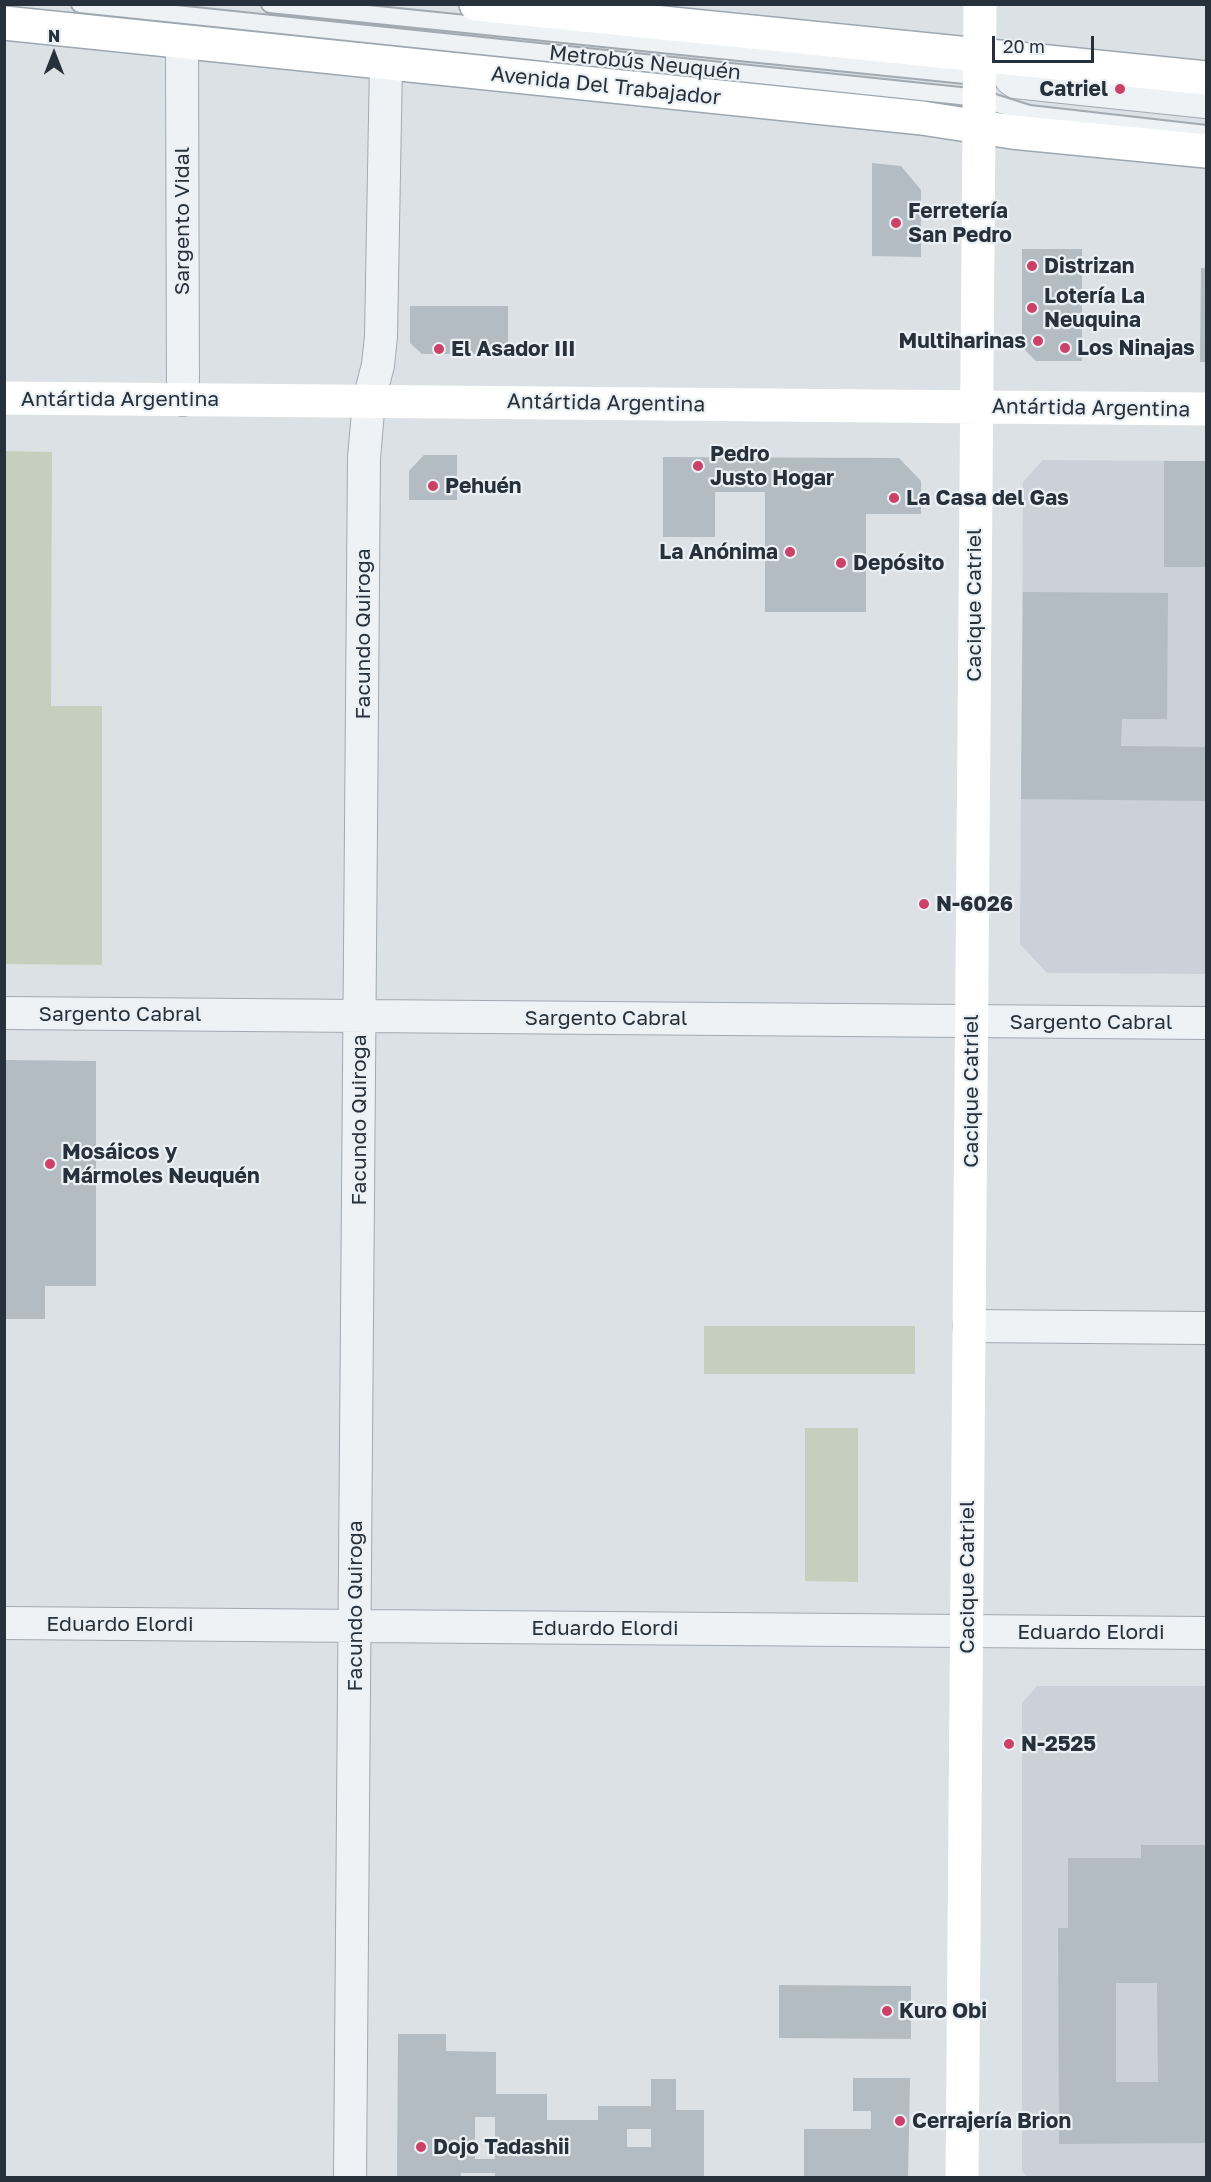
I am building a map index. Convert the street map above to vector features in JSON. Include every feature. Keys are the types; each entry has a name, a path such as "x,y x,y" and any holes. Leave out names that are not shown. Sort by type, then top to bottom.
{"main road":[{"name":"Avenida Del Trabajador","path":"476,4 535,7 979,89 1206,78"},
{"name":"Cacique Catriel","path":"962,2178 980,4"},
{"name":"Avenida Del Trabajador","path":"4,23 922,118 979,89"},
{"name":"Avenida Del Trabajador","path":"979,89 1012,132 1206,151"},
{"name":"Antártida Argentina","path":"4,398 1206,409"}],"street":[{"name":"Sargento Vidal","path":"182,42 183,400"},
{"name":"Facundo Quiroga","path":"350,2178 364,458 369,400 380,352 386,63"},
{"path":"1206,88 1017,68 1013,69 1010,75 1015,82 1206,102"},
{"name":"Sargento Cabral","path":"4,1013 1206,1023"},
{"path":"969,1326 1206,1328"},
{"name":"Eduardo Elordi","path":"4,1623 1206,1633"}],"lane":[{"name":"Metrobús Neuquén","path":"80,4 979,89 996,102 1029,114 1206,134"},
{"name":"Metrobús Neuquén","path":"270,4 1058,99 1206,114"}],"shaded area":[{"path":"1043,460 1206,461 1206,974 1047,973 1020,944 1023,482"},
{"path":"1037,1686 1206,1686 1206,2177 1027,2178 1022,2171 1022,1703"}],"green space":[{"path":"5,451 52,452 51,706 102,706 102,965 5,964"},
{"path":"704,1326 915,1326 915,1374 704,1374"},
{"path":"805,1428 858,1428 858,1582 805,1581"}],"building":[{"name":"Ferretería San Pedro","path":"872,163 901,166 921,190 921,257 872,256"},
{"path":"1022,249 1082,249 1082,361 1036,361 1022,347"},
{"path":"1201,268 1206,268 1206,362 1200,362"},
{"path":"410,306 508,306 508,354 422,354 410,343"},
{"name":"Pehuén","path":"424,455 457,455 457,500 409,500 409,471"},
{"path":"663,457 899,458 921,481 921,514 866,514 866,612 765,612 765,492 715,492 715,537 663,537"},
{"path":"1164,461 1206,461 1206,567 1164,567"},
{"path":"1023,592 1168,593 1167,719 1122,719 1121,746 1206,747 1206,801 1021,799"},
{"name":"Mosáicos y Mármoles Neuquén","path":"4,1060 96,1061 96,1286 45,1286 45,1319 4,1319"},
{"path":"1141,1845 1206,1845 1206,2143 1059,2144 1058,1928 1068,1928 1068,1858 1141,1858","holes":["1116,1983 1157,1983 1158,2082 1116,2082"]},
{"path":"779,1985 911,1986 911,2039 779,2038"},
{"path":"398,2034 446,2034 446,2051 496,2052 496,2094 547,2094 547,2120 598,2120 598,2106 651,2106 651,2079 676,2079 676,2110 704,2110 704,2178 495,2178 495,2173 461,2173 461,2178 397,2178","holes":["475,2117 495,2117 495,2159 475,2159","627,2129 651,2129 651,2147 627,2147"]},
{"path":"853,2078 910,2078 908,2178 804,2178 804,2129 871,2129 871,2111 853,2111"}],"place":[{"name":"Catriel","path":"1120,89"},
{"name":"Ferretería San Pedro","path":"896,223"},
{"name":"Distrizan","path":"1032,266"},
{"name":"Lotería La Neuquina","path":"1032,308"},
{"name":"Multiharinas","path":"1038,341"},
{"name":"Los Ninajas","path":"1065,348"},
{"name":"El Asador III","path":"439,349"},
{"name":"Pedro Justo Hogar","path":"698,466"},
{"name":"Pehuén","path":"433,486"},
{"name":"La Casa del Gas","path":"894,498"},
{"name":"La Anónima","path":"790,552"},
{"name":"Depósito","path":"841,563"},
{"name":"N-6026","path":"924,904"},
{"name":"Mosáicos y Mármoles Neuquén","path":"50,1164"},
{"name":"N-2525","path":"1009,1744"},
{"name":"Kuro Obi","path":"887,2011"},
{"name":"Cerrajería Brion","path":"900,2121"},
{"name":"Dojo Tadashii","path":"421,2147"}]}
